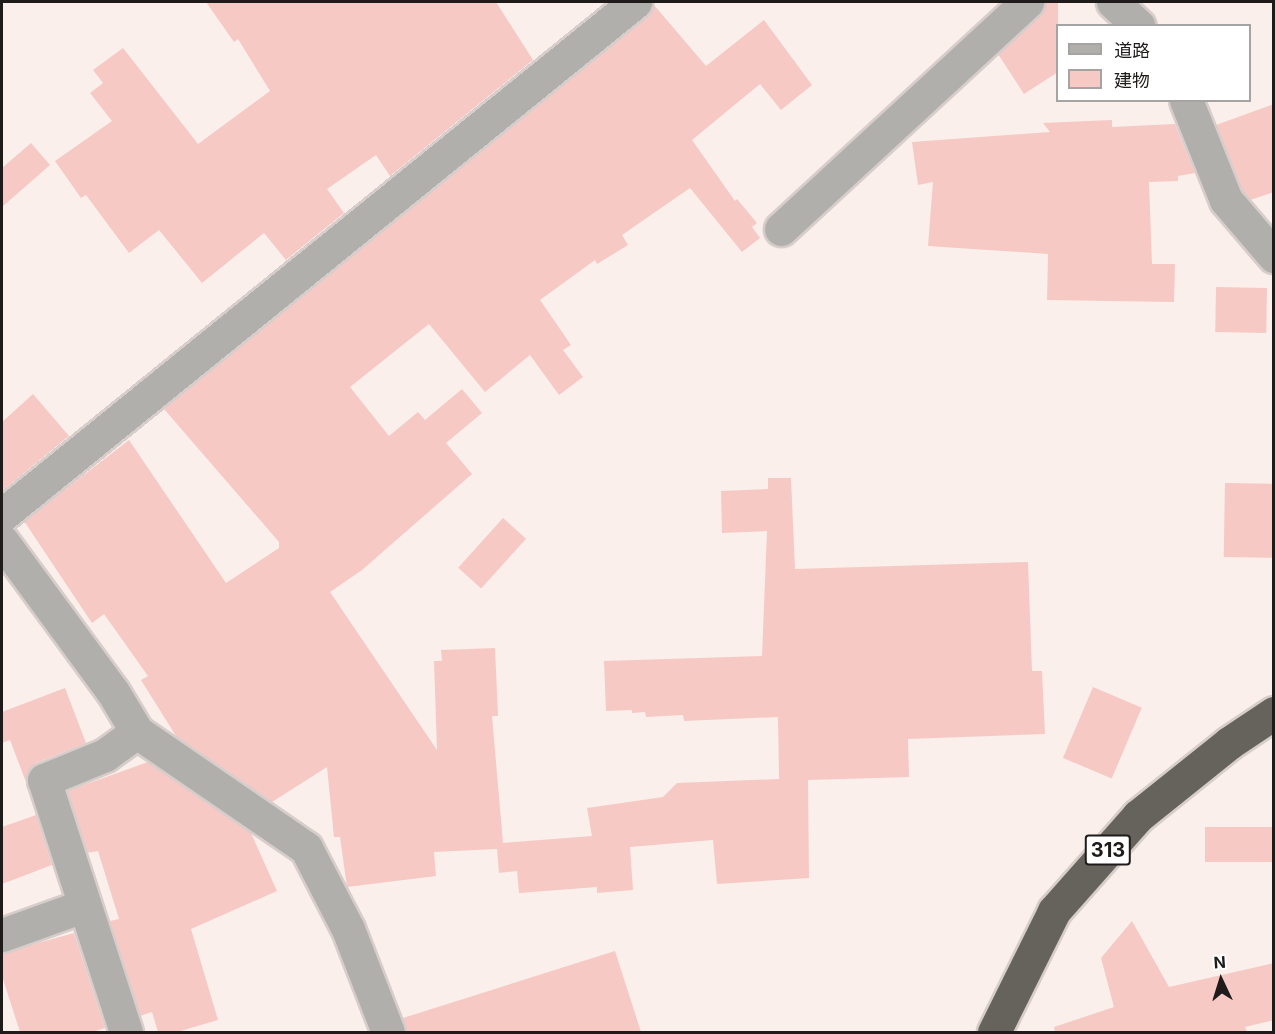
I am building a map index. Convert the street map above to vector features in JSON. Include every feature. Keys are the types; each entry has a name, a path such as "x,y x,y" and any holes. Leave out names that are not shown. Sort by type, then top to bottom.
{"highway":[{"name":"313","path":"994,1032 1054,911 1138,816 1229,743 1274,713"}],"street":[{"path":"2,515 635,2"},
{"path":"781,229 1027,2"},
{"path":"1113,2 1137,24"},
{"path":"1186,102 1226,200 1274,256"},
{"path":"2,541 113,693 137,732 306,848 348,929 388,1032"},
{"path":"126,1032 44,780 105,755 137,732"},
{"path":"2,936 84,906"}],"building":[{"path":"206,2 496,2 533,60 390,176 376,155 327,189 344,213 286,260 264,233 202,283 159,230 129,253 86,195 81,198 55,161 112,121 90,93 103,83 93,70 123,48 198,144 270,91 238,39 234,42"},
{"path":"1045,2 1058,2 1056,73 1024,94 998,54 1040,16"},
{"path":"654,5 706,66 764,20 812,85 781,110 760,84 692,140 735,201 737,199 757,223 752,227 760,238 742,252 690,188 622,235 628,245 597,264 595,260 540,300 571,345 563,350 583,377 559,395 530,355 485,392 429,324 350,387 389,436 418,412 425,420 462,389 482,413 446,443 472,474 362,570 330,592 437,750 434,661 442,661 441,650 495,648 498,716 492,716 503,843 592,836 587,808 663,797 677,783 779,779 778,717 684,721 683,715 646,717 645,712 632,713 632,710 606,711 604,661 762,656 767,531 722,533 721,491 768,489 768,478 791,478 795,569 1028,562 1032,671 1042,671 1045,734 908,739 909,777 808,780 809,878 717,884 713,840 630,847 633,890 597,893 597,887 519,893 517,871 499,873 497,849 434,852 436,876 347,887 340,837 334,837 327,767 272,802 176,736 141,680 148,676 104,614 92,623 24,521 129,440 226,583 279,548 279,542 164,409 647,17"},
{"path":"1274,104 1274,192 1250,200 1242,190 1216,125"},
{"path":"1112,120 1112,127 1175,124 1195,173 1178,176 1178,181 1149,182 1152,264 1175,264 1174,302 1047,300 1048,254 928,246 933,182 918,185 912,142 1050,132 1043,123"},
{"path":"31,143 50,165 2,207 2,168"},
{"path":"1216,287 1267,288 1266,333 1215,332"},
{"path":"33,394 69,436 2,491 2,422"},
{"path":"1225,483 1274,484 1273,558 1224,557"},
{"path":"503,518 526,539 481,589 458,568"},
{"path":"1093,687 1142,708 1112,779 1063,758"},
{"path":"65,688 86,743 36,763 29,769 26,782 10,740 2,743 2,712"},
{"path":"148,762 251,833 277,891 191,929 218,1020 177,1032 158,1032 152,1012 140,1016 110,921 119,919 98,851 87,853 67,791"},
{"path":"36,815 52,865 2,884 2,827"},
{"path":"1205,827 1274,827 1274,862 1205,862"},
{"path":"1132,921 1169,987 1274,963 1274,1020 1245,1027 1247,1032 1055,1032 1054,1027 1114,1007 1101,958"},
{"path":"74,933 105,1028 93,1032 20,1032 2,976 2,953"},
{"path":"615,951 641,1032 406,1032 403,1018"}]}
